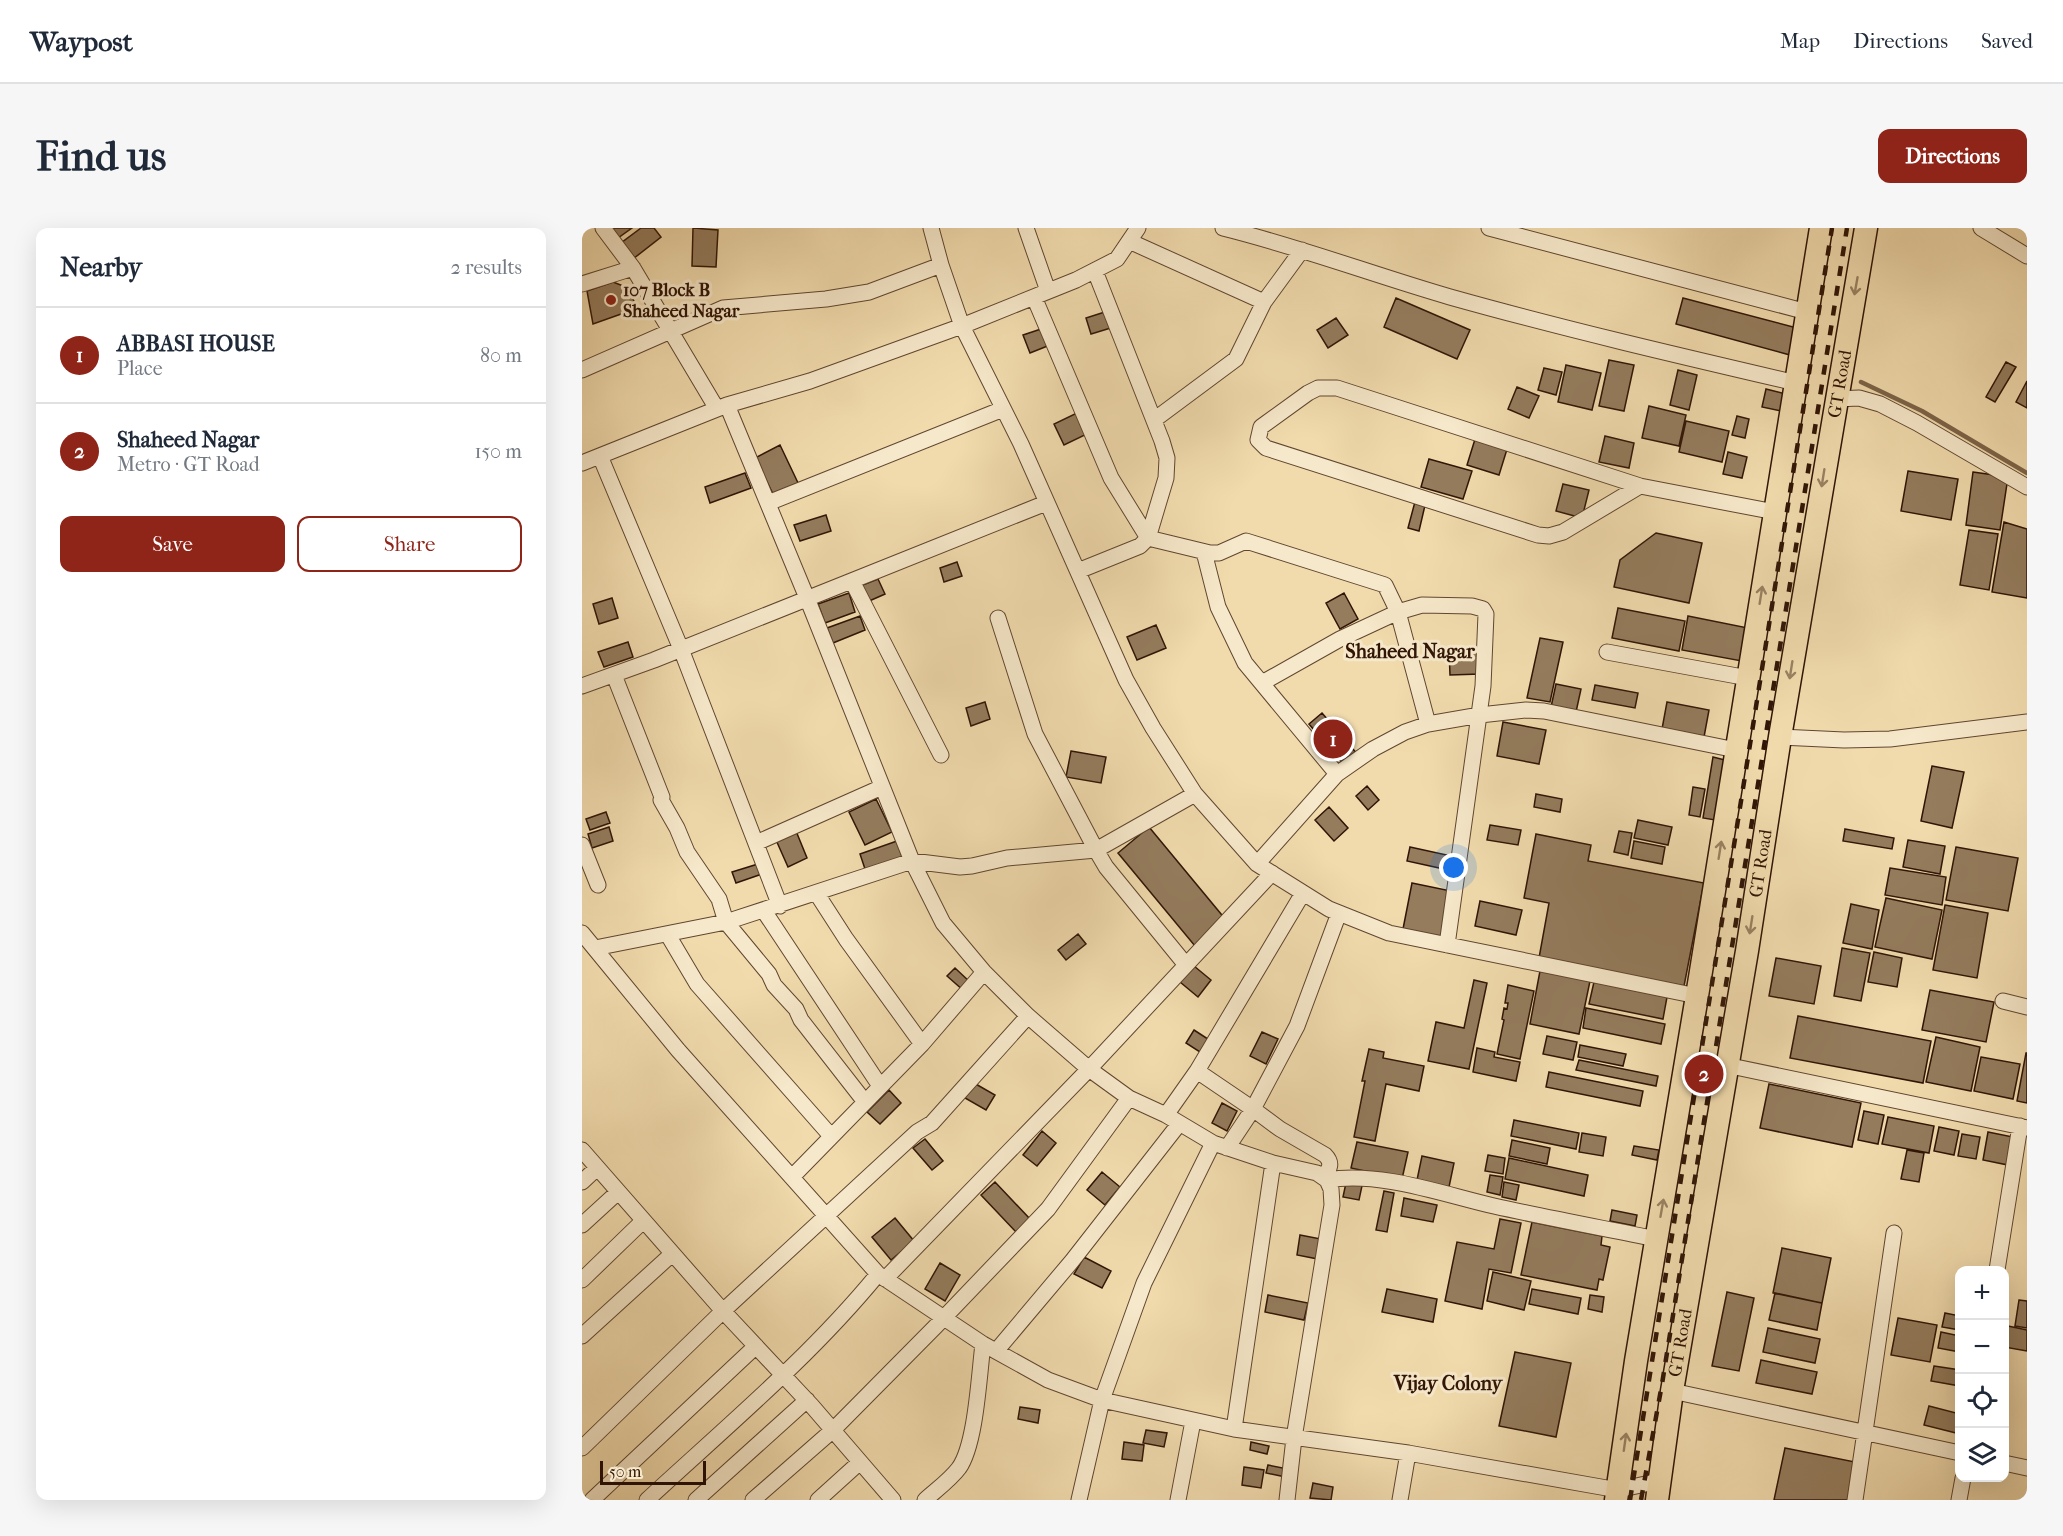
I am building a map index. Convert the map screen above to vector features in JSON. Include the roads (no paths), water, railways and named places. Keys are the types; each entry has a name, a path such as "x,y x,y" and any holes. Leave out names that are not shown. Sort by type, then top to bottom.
{"highway":[{"path":"1617,1495 1656,1239 1821,228"},
{"name":"GT Road","path":"1658,1491 1672,1391 1866,228"}],"street":[{"path":"603,228 633,268 722,407 768,503 912,861 943,923 984,972 1028,1016 1089,1069 1129,1098 1220,1145 1273,1163 1317,1173 1325,1178 1331,1189 1332,1204 1294,1438 1287,1500"},
{"path":"931,228 962,326 1003,409 1126,680 1195,794 1257,864 1339,913 1389,933 1697,996"},
{"path":"1026,228 1041,294 1111,478 1148,538 1204,552 1219,553 1246,541 1385,585 1398,612 1428,724"},
{"path":"582,463 722,407 810,381 962,326 1095,272 1118,259 1138,228"},
{"path":"1223,228 1302,250 1449,297 1662,352 1796,383"},
{"path":"1489,228 1807,312"},
{"path":"1981,228 2027,256"},
{"path":"1129,241 1264,302"},
{"path":"1154,420 1236,359 1264,302 1302,250"},
{"path":"582,370 723,308 826,299 869,292 941,265"},
{"path":"582,284 633,268"},
{"path":"1077,571 1140,546 1148,538 1166,478 1167,458 1154,420 1095,272"},
{"path":"1640,486 1563,532 1549,536 1538,535 1266,448 1258,440 1258,433 1261,427 1308,393 1318,388 1336,388 1640,486 1775,512"},
{"path":"1836,399 1859,398 1880,404 2027,487"},
{"path":"768,503 1003,409"},
{"path":"600,456 681,650 780,906"},
{"path":"582,686 681,650 1046,503"},
{"path":"1204,552 1218,607 1245,663 1337,774"},
{"path":"852,581 941,754"},
{"path":"1262,683 1340,639 1398,612 1422,605 1472,606 1483,609 1486,614 1484,686 1447,945"},
{"path":"998,618 1035,734 1096,850 1106,867 1186,966"},
{"path":"1607,652 1748,678"},
{"path":"614,675 662,797 661,800 687,852 719,899 726,922 770,974 774,986 796,1009 801,1020 865,1102"},
{"path":"1257,864 1337,774 1373,749 1405,732 1428,724 1480,715 1526,710 1544,711 1736,750"},
{"path":"1780,737 1844,740 1890,739 2027,722"},
{"path":"756,843 882,787"},
{"path":"586,940 668,935 726,922 912,861 966,866 1006,858 1096,850 1195,794"},
{"path":"582,845 598,885"},
{"path":"647,1500 783,1374 1089,1069 1272,873"},
{"path":"925,1500 958,1468 967,1453 990,1347 1072,1262 1172,1119 1197,1071 1303,893"},
{"path":"817,894 846,939 922,1044"},
{"path":"764,911 880,1086"},
{"path":"1079,1500 1102,1400 1144,1282 1220,1145 1253,1109 1297,1026 1339,913"},
{"path":"668,935 698,984 831,1136"},
{"path":"586,940 678,1050 882,1276 990,1347 1048,1380 1102,1400 1234,1429 1408,1453 1617,1495 1658,1491"},
{"path":"792,1177 922,1044 984,972"},
{"path":"2003,1001 2027,1006"},
{"path":"582,1448 723,1311 917,1132 932,1123 1028,1016"},
{"path":"1726,1065 2024,1127 1998,1266"},
{"path":"1197,1071 1280,1129 1325,1155 1330,1164 1325,1178"},
{"path":"753,1500 833,1430 1048,1209 1129,1098"},
{"path":"582,1150 723,1311 807,1400 860,1462 883,1497"},
{"path":"1234,1429 1273,1163"},
{"path":"582,1182 597,1168"},
{"path":"1325,1178 1354,1176 1376,1178 1496,1206 1656,1239"},
{"path":"582,1225 618,1192"},
{"path":"582,1280 643,1221"},
{"path":"1855,1500 1894,1233"},
{"path":"582,1336 672,1254"},
{"path":"592,1500 756,1346"},
{"path":"1672,1391 1955,1452"},
{"path":"696,1500 807,1400"},
{"path":"1179,1500 1193,1421"},
{"path":"1400,1500 1408,1453"},
{"path":"818,1500 860,1462"},
{"path":"2009,1464 2027,1468"},
{"path":"1959,1500 1962,1482"}],"waterway":[{"path":"1861,382 1922,411 2027,473"}],"railway":[{"path":"1630,1500 1832,228"},
{"path":"1641,1500 1662,1384 1847,228"}],"place":[{"name":"107 Block B Shaheed Nagar","path":"611,300"},
{"name":"ABBASI HOUSE","path":"1333,739"},
{"name":"Shaheed Nagar","path":"1704,1074"}],"district":[{"name":"Shaheed Nagar","path":"1410,651"},
{"name":"Vijay Colony","path":"1448,1383"}]}
